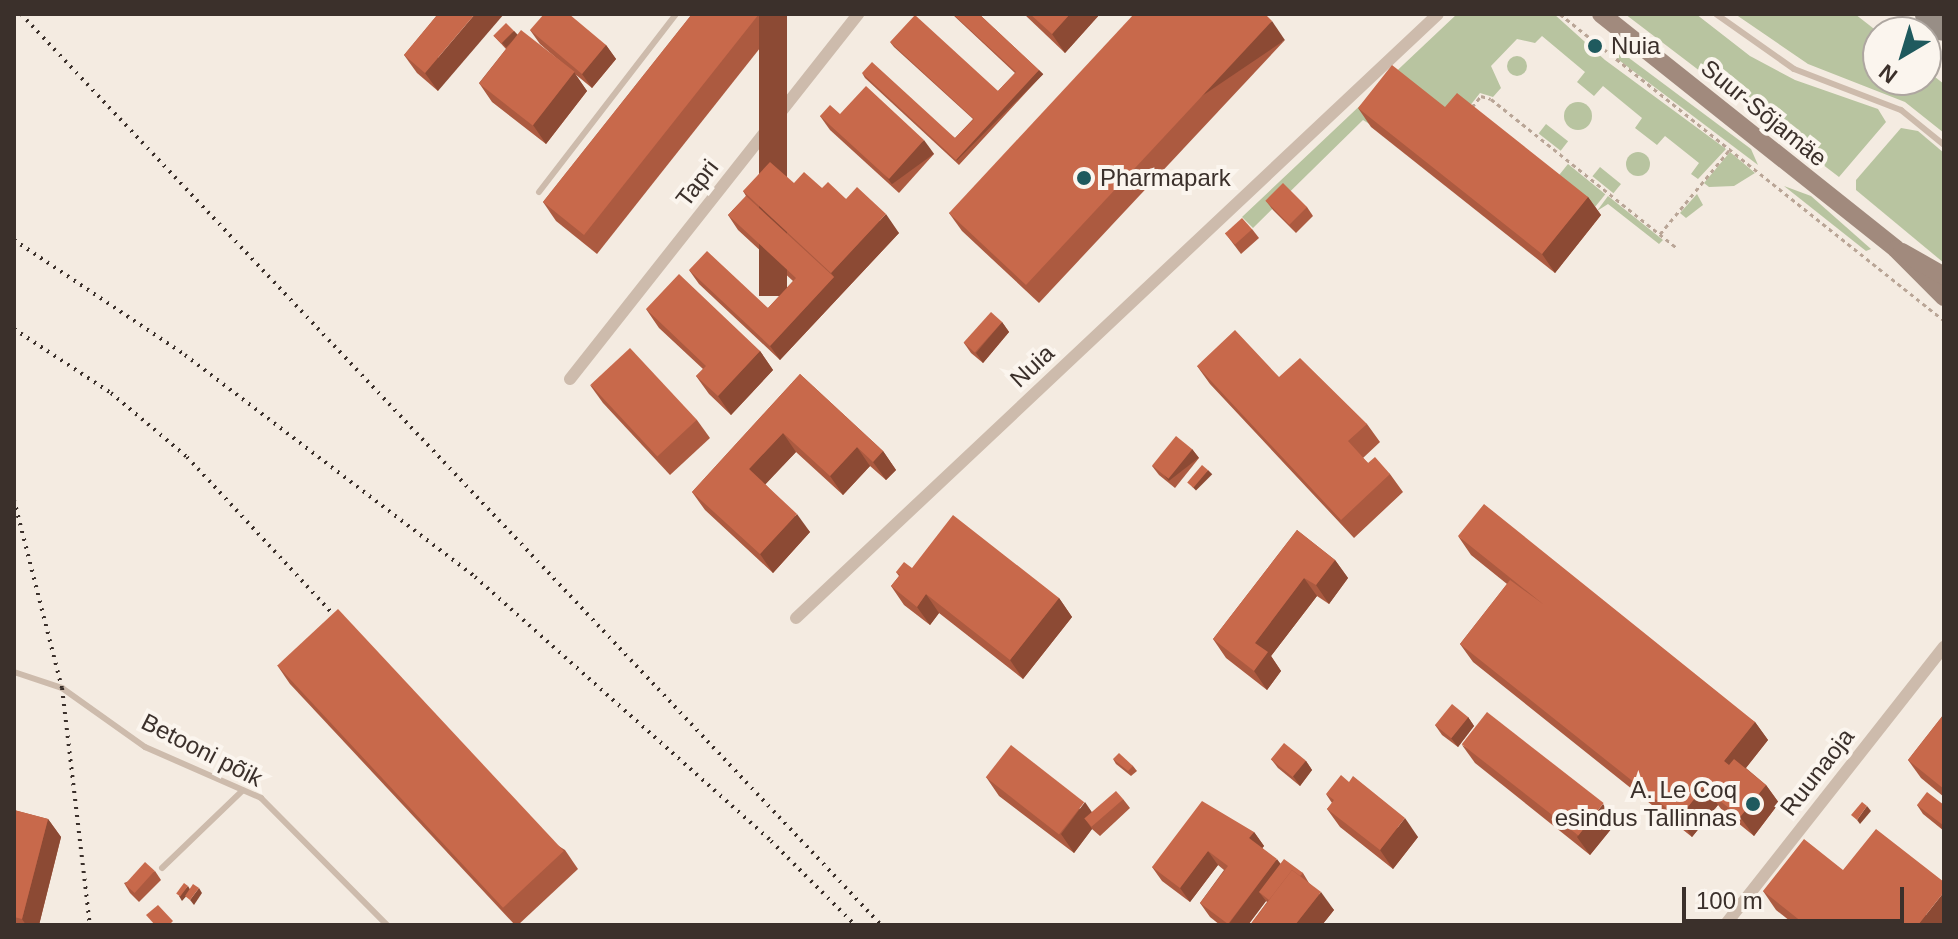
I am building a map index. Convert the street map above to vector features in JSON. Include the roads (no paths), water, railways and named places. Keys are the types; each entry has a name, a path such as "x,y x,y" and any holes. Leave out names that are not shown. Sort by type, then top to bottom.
{"main road":[{"name":"Suur-Sõjamäe","path":"1601,14 1896,249 1944,297"},
{"name":"Suur-Sõjamäe","path":"1896,249 1944,276"}],"street":[{"name":"Tapri","path":"570,379 858,14"},
{"name":"Nuia","path":"796,618 1438,14"},
{"name":"Ruunaoja","path":"1725,925 1944,647"}],"lane":[{"path":"539,192 676,14"},
{"path":"1716,14 1794,69 1901,110 1944,145"},
{"name":"Betooni põik","path":"14,672 62,688 145,747 261,798 387,925"},
{"path":"162,868 243,790"}],"railway":[{"path":"21,14 881,925"},
{"path":"14,240 185,355 475,577 771,841 855,925"},
{"path":"14,329 111,393 187,457 348,630"},
{"path":"14,500 62,688 90,925"}],"place":[{"name":"Nuia","path":"1595,46"},
{"name":"Pharmapark","path":"1084,178"},
{"name":"A. Le Coq esindus Tallinnas","path":"1753,804"}]}
